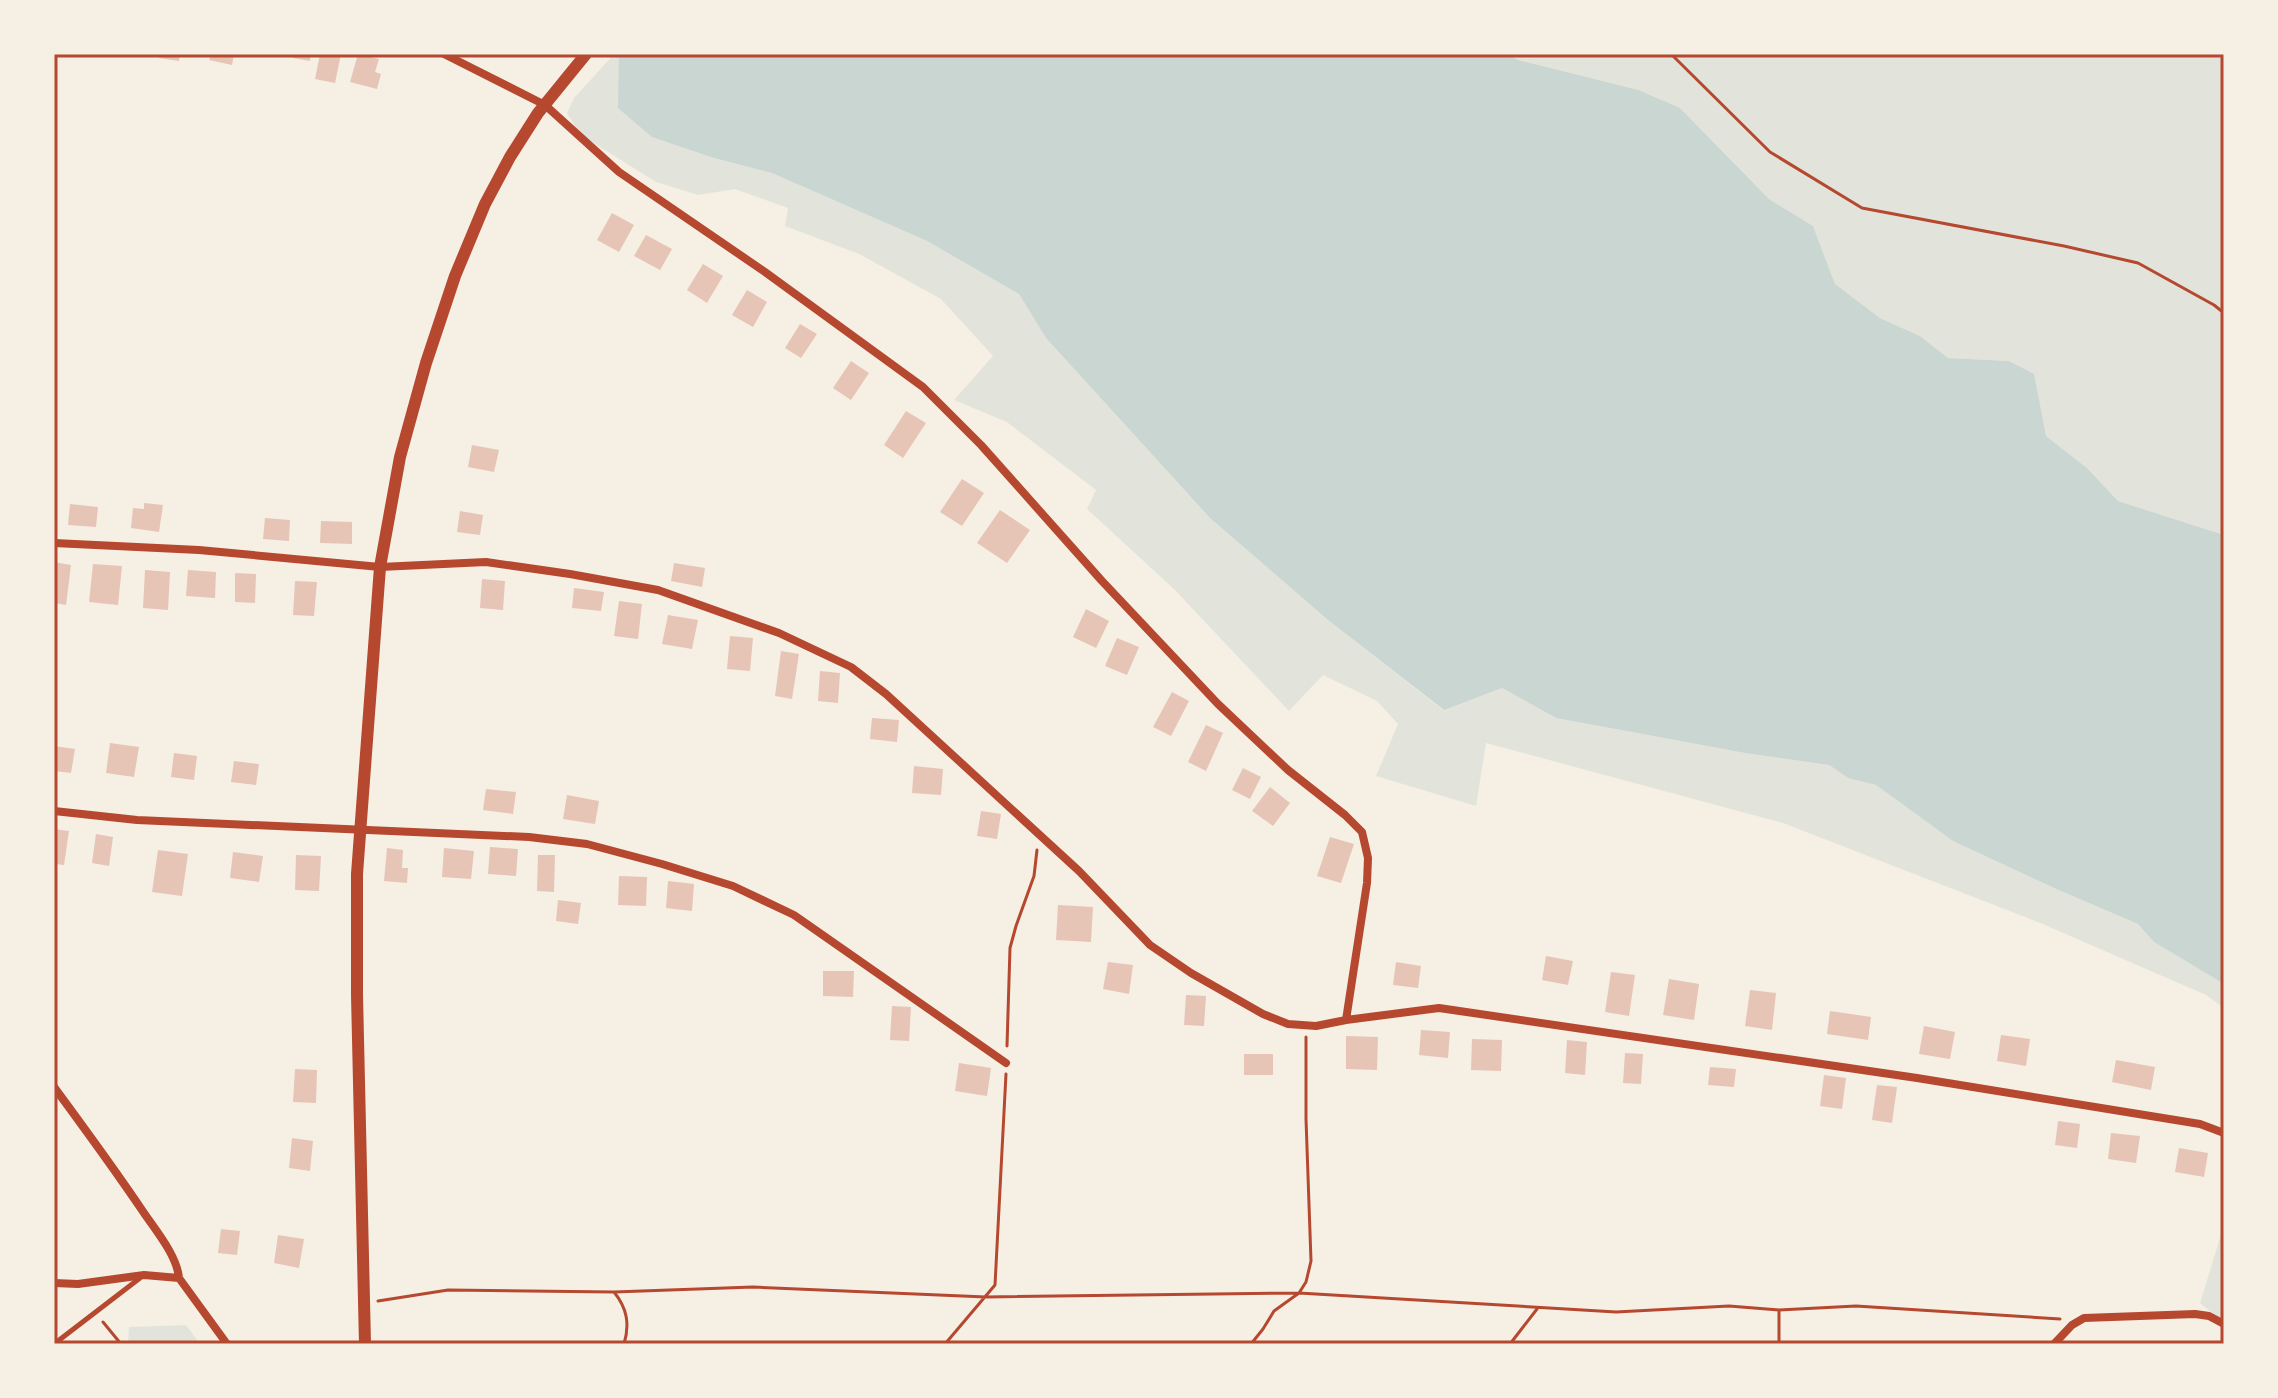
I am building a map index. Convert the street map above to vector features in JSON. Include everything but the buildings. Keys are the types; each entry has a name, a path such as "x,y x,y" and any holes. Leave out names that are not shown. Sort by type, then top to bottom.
{"street":[{"path":"444,54 545,105 619,172 765,272 923,387 981,445 1102,581 1218,704 1288,770 1362,832 1368,858 1367,883 1346,1020"},
{"path":"363,1341 357,874 380,567 400,457 426,363 455,276 485,204 510,157 545,105 586,54"},
{"path":"54,543 199,550 380,567 486,562 658,590 779,633 851,667 886,694 1079,871 1150,945 1191,973 1263,1014 1288,1024 1316,1026 1439,1008 1901,1075 2200,1124 2224,1133"},
{"path":"54,811 137,820 529,837 587,844 733,886 794,915 1006,1063"},
{"path":"54,1087 109,1161 164,1244 179,1278 227,1344"},
{"path":"54,1283 78,1284 144,1275 179,1278"},
{"path":"2054,1344 2072,1325 2084,1318 2195,1314 2209,1316 2224,1324"}],"lane":[{"path":"54,1344 144,1275"}],"path":[{"path":"1671,54 1770,152 1862,208 2138,263 2224,313"},
{"path":"1251,1344 1274,1311 1299,1293 1306,1282 1311,1261 1306,1025"},
{"path":"363,1303 448,1290 614,1292 753,1287 986,1297 1299,1293 1616,1312 1729,1306 1779,1310 1856,1306 2056,1319 2084,1318"},
{"path":"614,1292 623,1303 628,1329 624,1344"},
{"path":"945,1344 986,1297"},
{"path":"1510,1344 1539,1308"},
{"path":"1779,1310 1779,1344"},
{"path":"95,1313 121,1344"}],"shaded area":[{"path":"614,54 619,54 619,72 714,158 772,173 927,241 1019,294 1046,338 1210,518 1328,620 1443,710 1502,688 1556,718 1745,753 1829,765 1848,778 1876,785 1953,841 2138,924 2154,942 2224,984 2224,1008 2206,995 2038,922 1783,823 1486,743 1476,806 1376,776 1398,724 1377,701 1323,675 1289,711 1174,589 1087,509 1096,490 1007,422 954,400 993,356 941,299 859,254 785,226 788,208 735,189 698,195 656,182 581,135 567,113 574,98"},
{"path":"619,54 1507,54 1518,60 1638,90 1680,108 1769,199 1813,226 1835,284 1880,318 1920,336 1948,358 2009,361 2034,374 2046,436 2087,468 2118,501 2224,535 2224,984 2154,942 2138,924 1953,841 1876,785 1848,778 1829,765 1745,753 1556,718 1502,688 1444,710 1328,620 1210,518 1046,338 1019,294 927,241 772,173 652,137 618,108"},
{"path":"1507,54 2224,54 2224,535 2118,501 2087,468 2046,436 2033,374 2009,361 1948,358 1920,336 1880,318 1835,284 1813,226 1769,199 1680,108 1518,60"},
{"path":"2224,1225 2224,1323 2200,1303"},
{"path":"186,1325 200,1344 128,1344 129,1327"}]}
